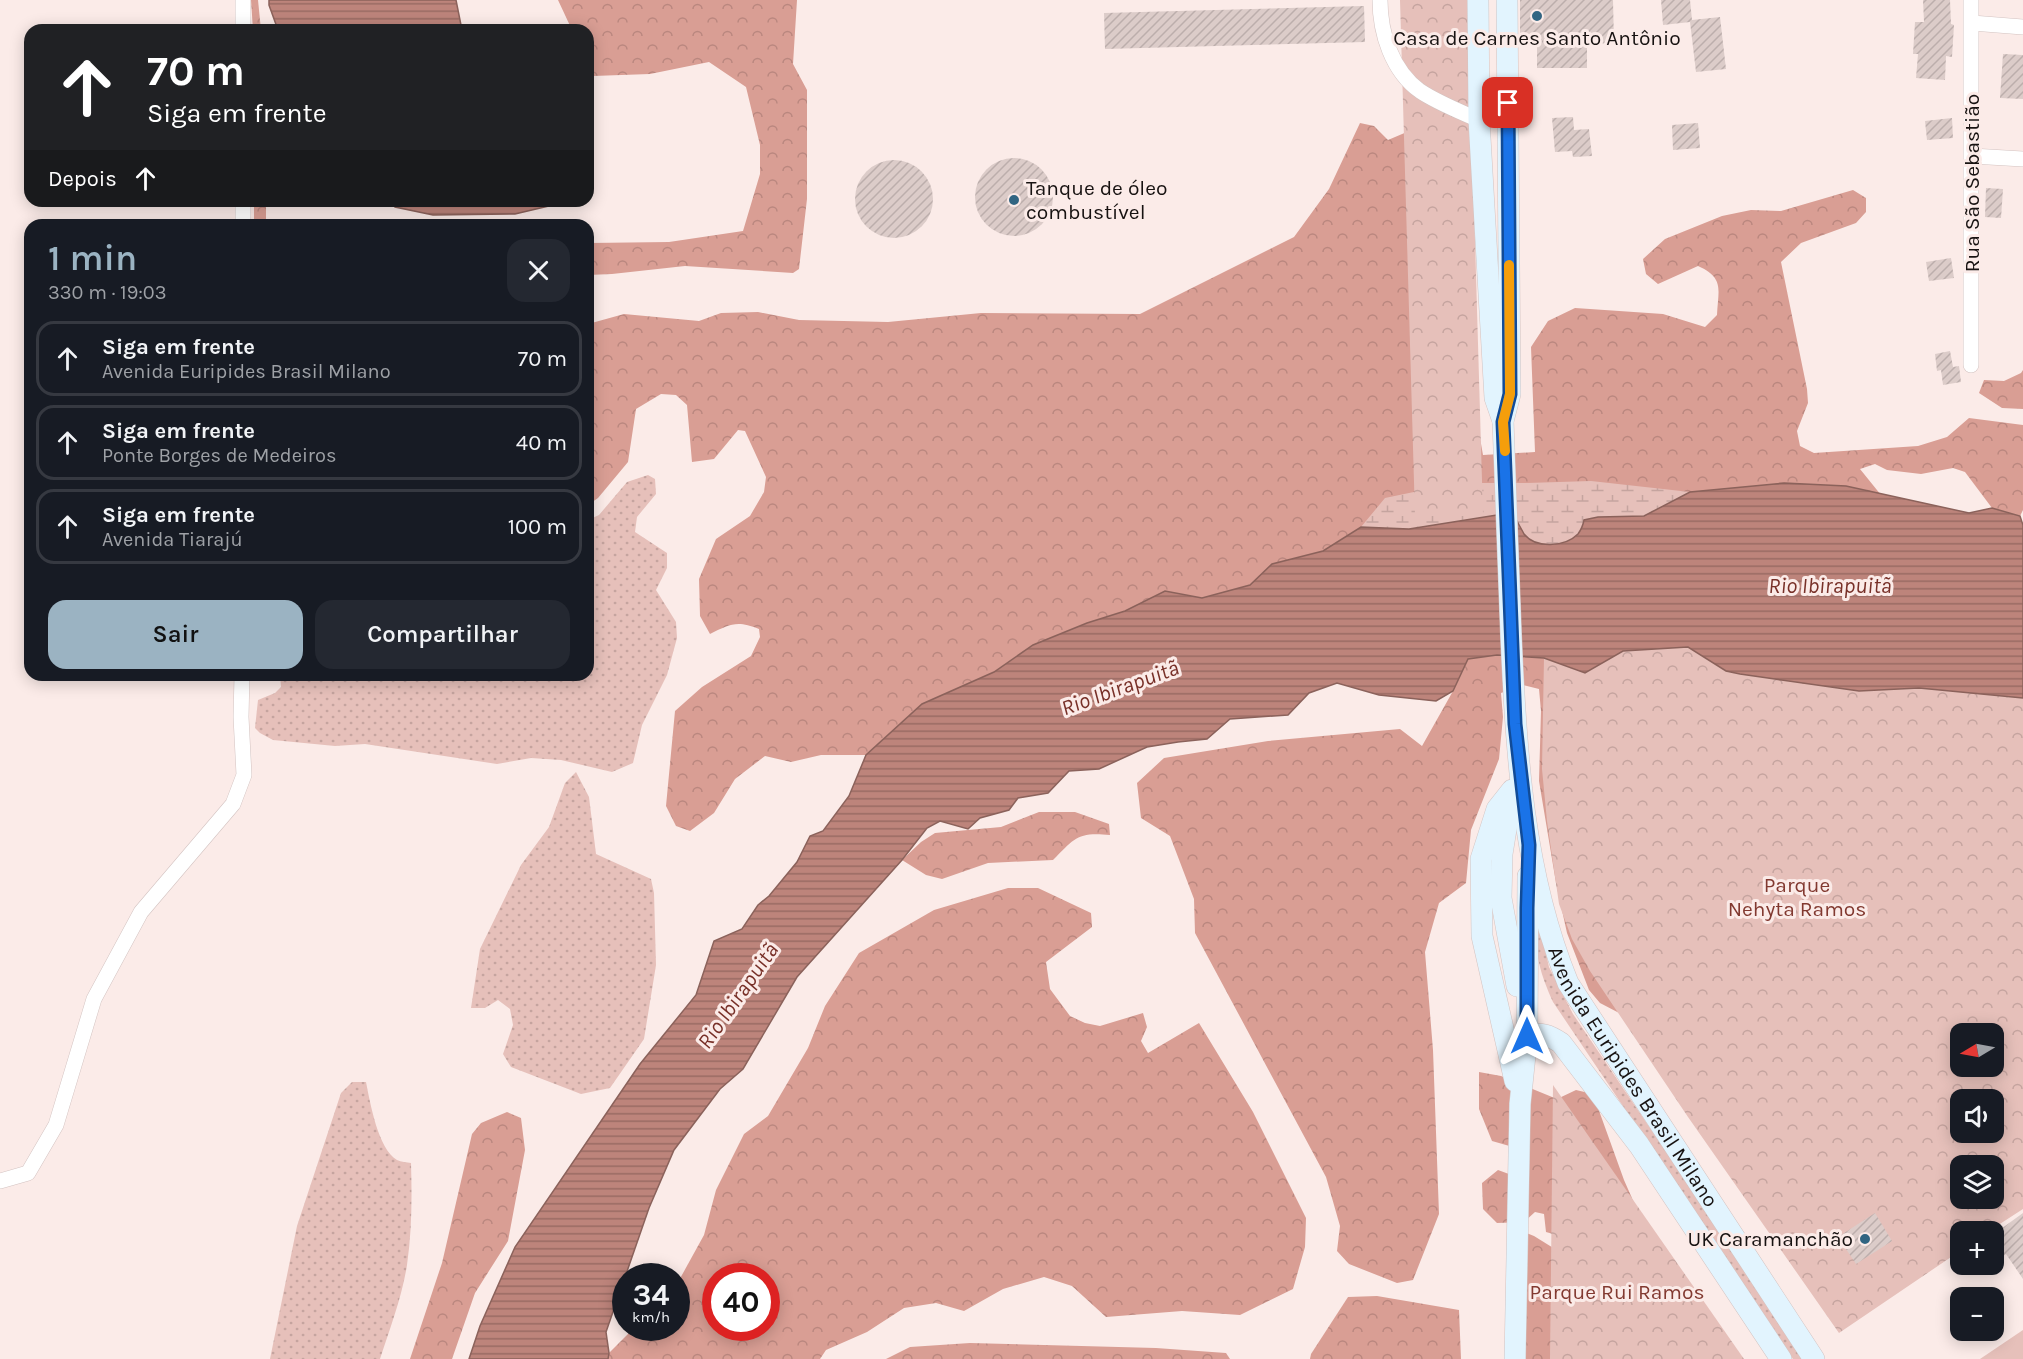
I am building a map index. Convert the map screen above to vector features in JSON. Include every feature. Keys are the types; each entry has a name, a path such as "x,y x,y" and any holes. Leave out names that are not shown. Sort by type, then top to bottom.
{"main road":[{"path":"1478,0 1479,120 1495,398 1503,422"},
{"path":"1503,422 1510,394 1507,0"},
{"name":"Avenida Euripides Brasil Milano","path":"1503,422 1515,724 1529,845 1548,931 1568,983 1814,1359"},
{"name":"Avenida Euripides Brasil Milano","path":"1519,768 1512,790 1502,854 1501,898 1527,1036 1538,1033 1551,1036 1561,1043 1639,1145 1781,1359"},
{"path":"1512,790 1497,809 1481,859 1482,936 1520,1104"},
{"path":"1515,1359 1520,1104 1527,1036 1529,845"}],"street":[{"path":"243,0 243,24"},
{"path":"1380,0 1386,44 1401,72 1419,90 1479,120"},
{"name":"Rua São Sebastião","path":"1971,0 1971,365"},
{"path":"1972,23 2023,27"},
{"path":"1972,156 2023,159"},
{"path":"0,1181 28,1173 56,1125 94,999 141,912 233,804 244,775 242,681"}],"green space":[{"path":"251,0 258,0 260,24 253,24"},
{"path":"558,0 797,0 793,64 807,90 807,199 799,269 793,273 685,266 594,275 594,243 669,242 743,231 760,174 760,145 746,87 709,62 650,74 594,76 594,24 569,24"},
{"path":"1400,0 1468,0 1483,515 1415,516"},
{"path":"1435,120 1466,359 1483,455 1535,452 1531,347 1548,321 1575,308 1663,314 1705,327 1717,315 1719,292 1712,275 1698,266 1658,284 1646,274 1643,259 1665,239 1722,216 1751,210 1781,211 1853,190 1866,198 1866,212 1856,223 1801,243 1781,262 1807,389 1808,403 1797,431 1800,446 1814,453 1918,446 1947,437 1969,418 2023,425 2023,510 2020,516 1992,508 1965,472 1953,468 1921,474 1887,470 1875,464 1860,469 1881,495 1846,486 1690,492 1644,516 1540,544 1497,515 1409,529 1361,527 1323,551 1272,564 1250,585 1202,598 1165,591 1125,611 1087,623 1033,645 994,672 922,704 866,755 821,755 791,762 765,756 735,779 714,813 690,831 676,826 666,806 675,711 702,687 751,656 760,637 759,629 739,624 710,634 700,616 699,579 716,539 750,516 764,492 766,477 745,431 738,430 714,459 692,462 687,405 676,395 661,394 636,409 628,462 594,501 594,322 624,314 699,321 721,313 758,312 799,320 888,322 981,313 1140,314 1294,237 1329,189 1360,123 1374,126 1388,140"},
{"path":"254,207 266,207 266,219 254,219"},
{"path":"2023,370 2023,409 2002,408 1979,393 1984,380 2004,381"},
{"path":"648,475 655,479 656,494 637,517 635,532 667,553 667,568 656,590 676,622 677,638 667,675 642,725 633,763 612,772 561,760 531,758 497,764 365,744 335,746 273,740 255,728 258,700 275,693 281,687 280,681 594,681 594,517 599,515 627,482"},
{"path":"1591,481 1690,492 1644,516 1598,517 1585,520 1579,532 1566,542 1558,544 1543,544 1529,539 1517,521 1497,515 1409,529 1361,527 1385,498 1457,483"},
{"name":"Parque Nehyta Ramos","path":"1688,647 1726,671 1859,691 1919,688 2023,698 2023,1209 2004,1221 1950,1221 1950,1258 1839,1333 1688,1117 1590,971 1572,939 1559,904 1547,821 1542,769 1544,658 1585,673 1623,651"},
{"path":"1497,655 1544,658 1623,1015 1600,1003 1589,990 1567,933 1539,781 1541,711 1539,689 1523,685 1501,693 1503,717 1499,759 1471,830 1466,883 1439,903 1425,952 1433,1050 1439,1214 1413,1280 1397,1283 1349,1264 1337,1251 1340,1226 1326,1177 1195,933 1194,899 1170,836 1141,818 1137,783 1164,758 1268,741 1400,729 1422,746 1468,659"},
{"path":"576,772 589,797 596,854 651,879 654,893 656,965 644,1039 610,1088 581,1094 511,1067 503,1054 513,1025 510,1009 498,1000 485,1008 471,1008 480,949 521,865 549,827 565,783"},
{"path":"1039,812 1075,812 1109,824 1110,835 1090,835 1077,838 1053,860 988,863 942,879 926,875 902,860 921,842 935,833 1001,827"},
{"path":"1008,888 1038,888 1091,913 1092,927 1046,962 1050,989 1070,1016 1085,1023 1100,1026 1143,1013 1147,1027 1141,1041 1148,1053 1199,1023 1253,1112 1306,1218 1305,1247 1293,1289 1240,1315 1182,1311 1106,1317 1072,1286 1044,1277 1003,1289 964,1311 936,1303 904,1308 867,1332 826,1350 820,1359 608,1359 609,1353 621,1341 690,1341 689,1263 704,1235 716,1190 744,1134 768,1116 808,1048 825,1006 859,953 934,910"},
{"path":"1535,926 1541,932 1549,967 1573,1014 1806,1359 1793,1359 1553,1002 1540,965"},
{"path":"1479,1072 1501,1076 1557,1099 1576,1090 1593,1094 1624,1180 1642,1221 1553,1234 1546,1232 1544,1214 1535,1212 1524,1222 1497,1223 1483,1209 1482,1183 1498,1170 1517,1177 1513,1147 1492,1141 1479,1109"},
{"path":"352,1082 366,1082 380,1136 390,1154 397,1160 411,1163 410,1240 399,1301 380,1359 270,1359 297,1226 341,1093"},
{"name":"Parque Rui Ramos","path":"1553,1085 1744,1359 1550,1359"},
{"path":"507,1112 521,1118 525,1150 508,1241 475,1293 452,1359 410,1359 442,1263 472,1134 481,1123"},
{"path":"1519,1230 1534,1236 1563,1254 1573,1359 1515,1359"},
{"path":"1377,1296 1459,1310 1461,1359 1310,1359 1348,1297"},
{"path":"2023,1330 2023,1359 1980,1359"},
{"path":"970,1343 1156,1348 1226,1353 1230,1359 886,1359 910,1347"}],"water":[{"path":"269,0 456,0 461,24 276,24"},
{"path":"395,207 545,207 515,214 433,215"},
{"name":"Rio Ibirapuitã","path":"1784,483 1846,486 1969,513 1992,508 2020,516 2023,525 2023,698 1919,688 1859,691 1740,674 1726,671 1688,647 1623,651 1585,673 1544,658 1497,655 1468,659 1453,691 1436,701 1379,695 1337,683 1309,693 1288,715 1230,719 1207,739 1147,747 1099,769 1069,771 1048,793 1018,798 1009,810 980,818 968,829 940,821 927,828 902,860 797,977 743,1069 720,1089 674,1150 649,1208 630,1263 612,1263 612,1315 606,1332 608,1359 469,1359 480,1326 515,1247 640,1064 696,995 714,941 742,929 758,905 769,896 797,862 810,836 823,831 849,796 866,755 922,704 994,672 1033,645 1087,623 1125,611 1165,591 1202,598 1250,585 1272,564 1323,551 1361,527 1409,529 1497,515 1517,521 1529,539 1543,544 1558,544 1566,542 1579,532 1584,520 1598,517 1644,516 1690,492"}],"building":[{"path":"1520,0 1613,0 1614,43 1587,44 1587,68 1537,68 1537,44 1520,44"},
{"path":"1661,0 1690,0 1692,20 1720,17 1726,69 1696,72 1690,22 1663,25"},
{"path":"1923,0 1950,0 1951,24 1954,25 1952,57 1946,56 1945,80 1916,78 1918,54 1913,54 1915,22 1924,22"},
{"path":"1364,6 1365,42 1105,49 1104,13"},
{"path":"2003,54 2023,55 2023,99 2000,98"},
{"path":"1573,117 1574,130 1589,129 1592,156 1573,157 1572,151 1555,152 1552,118"},
{"path":"1952,118 1953,138 1927,140 1925,121"},
{"path":"1698,123 1700,148 1673,150 1672,125"},
{"name":"Tanque de óleo combustível","path":"1014,158 1029,161 1046,175 1053,197 1050,212 1036,229 1014,236 999,233 982,219 975,197 978,182 992,165"},
{"path":"894,160 909,163 926,177 933,199 930,214 916,231 894,238 879,235 862,221 855,199 858,184 872,167"},
{"path":"1986,188 2003,189 2001,218 1985,217"},
{"path":"1951,258 1954,278 1929,281 1926,262"},
{"path":"1950,351 1953,367 1959,366 1961,382 1943,385 1941,370 1937,371 1935,354"},
{"name":"UK Caramanchão","path":"1875,1213 1892,1241 1856,1264 1838,1237"},
{"path":"2023,1213 2023,1279 2006,1254 2004,1256 2004,1227"}],"slow traffic":[{"path":"1505,451 1503,422 1510,394 1509,265"}],"place":[{"name":"Casa de Carnes Santo Antônio","path":"1537,16"},
{"name":"Tanque de óleo combustível","path":"1014,200"},
{"name":"UK Caramanchão","path":"1865,1239"}],"route":[{"path":"1508,103 1510,394 1503,422 1515,724 1529,845 1527,1036"}]}
